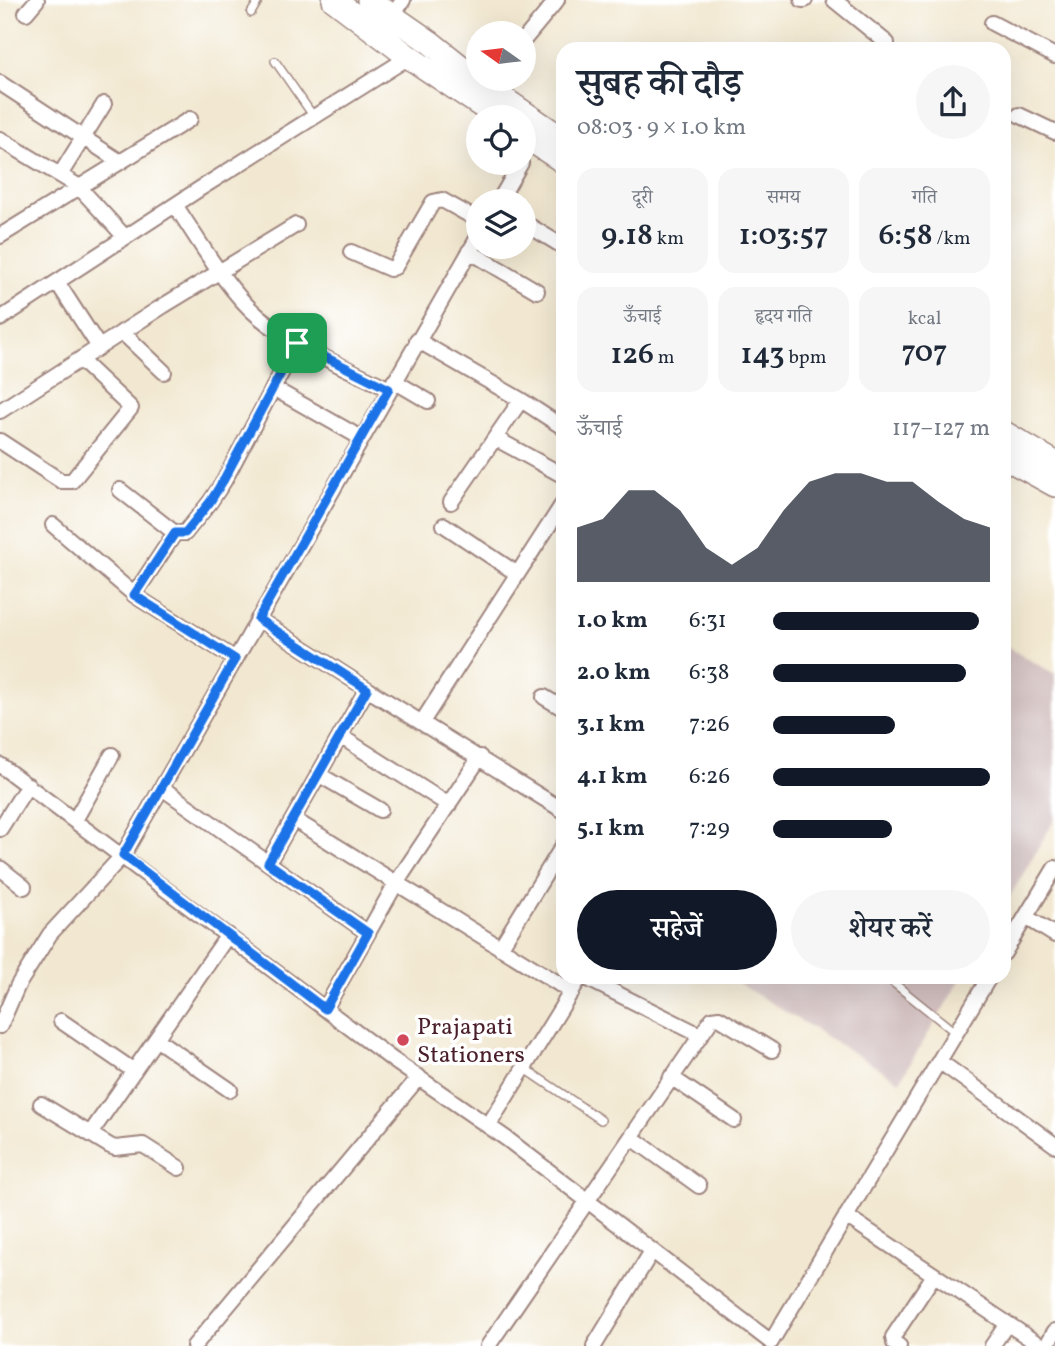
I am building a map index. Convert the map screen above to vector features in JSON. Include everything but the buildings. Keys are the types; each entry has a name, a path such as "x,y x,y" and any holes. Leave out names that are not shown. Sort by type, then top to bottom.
{"main road":[{"path":"334,0 409,57 480,105"},
{"path":"369,0 398,8 431,43 466,68"},
{"path":"499,91 556,134"},
{"path":"536,153 556,160"},
{"path":"1011,437 1055,463"},
{"path":"1011,461 1055,485"}],"street":[{"path":"26,13 37,0"},
{"path":"536,26 558,0"},
{"path":"834,0 886,42"},
{"path":"992,23 1055,56"},
{"path":"0,319 431,43"},
{"path":"0,83 119,161"},
{"path":"60,175 104,104"},
{"path":"1019,116 1055,132"},
{"path":"0,236 190,118"},
{"path":"0,139 78,186 125,237"},
{"path":"351,252 390,269 395,267 433,202 442,200 466,213"},
{"path":"175,205 219,272 257,316 297,343 428,401"},
{"path":"0,411 296,225"},
{"path":"536,230 556,242"},
{"path":"0,1026 18,985 50,934 123,855 466,256"},
{"path":"483,259 537,291"},
{"path":"57,282 99,347"},
{"path":"122,332 163,372"},
{"path":"417,340 556,423"},
{"path":"120,491 175,533 185,533 210,502 297,343"},
{"path":"0,441 61,481 72,481 131,408 80,360"},
{"path":"273,388 361,439"},
{"path":"451,502 521,400"},
{"path":"495,438 556,472"},
{"path":"422,722 556,514"},
{"path":"444,525 516,573"},
{"path":"52,526 134,595 235,659"},
{"path":"134,595 175,533"},
{"path":"258,619 556,805"},
{"path":"268,863 367,689"},
{"path":"544,697 556,704"},
{"path":"340,736 449,805"},
{"path":"75,820 113,755"},
{"path":"325,1009 395,885 480,757"},
{"path":"0,765 325,1009 488,1126 772,1345 985,984"},
{"path":"318,774 380,810"},
{"path":"0,829 28,785"},
{"path":"162,788 368,933"},
{"path":"293,819 395,885 556,982"},
{"path":"500,948 556,857"},
{"path":"0,868 24,887"},
{"path":"1011,941 1055,868"},
{"path":"1026,916 1055,935"},
{"path":"90,1134 228,936"},
{"path":"559,984 572,992"},
{"path":"488,1126 577,984"},
{"path":"598,984 700,1035"},
{"path":"488,1346 712,1019 719,1018 772,1049"},
{"path":"61,1021 134,1071"},
{"path":"156,1040 230,1090"},
{"path":"939,1061 1055,1144"},
{"path":"194,1346 419,1077"},
{"path":"671,1077 734,1120"},
{"path":"41,1104 115,1148 143,1145 179,1168"},
{"path":"631,1136 699,1186"},
{"path":"846,1216 1043,1346 1055,1331"},
{"path":"599,1344 652,1251"},
{"path":"899,1346 894,1343 893,1337 934,1275"},
{"path":"992,1346 1007,1324"}],"lane":[{"path":"251,13 259,0"},
{"path":"275,61 314,117"},
{"path":"895,984 956,1033"},
{"path":"524,1068 601,1120"}],"shaded area":[{"path":"1011,649 1055,674 1055,819 1011,895"},
{"path":"740,984 958,984 900,1081"}],"place":[{"name":"Prajapati Stationers","path":"403,1040"}],"route":[{"path":"297,343 389,389 258,619 367,689 268,863 368,933 325,1009 123,855 235,659 134,595 175,533 185,533 210,502 297,343"}]}
